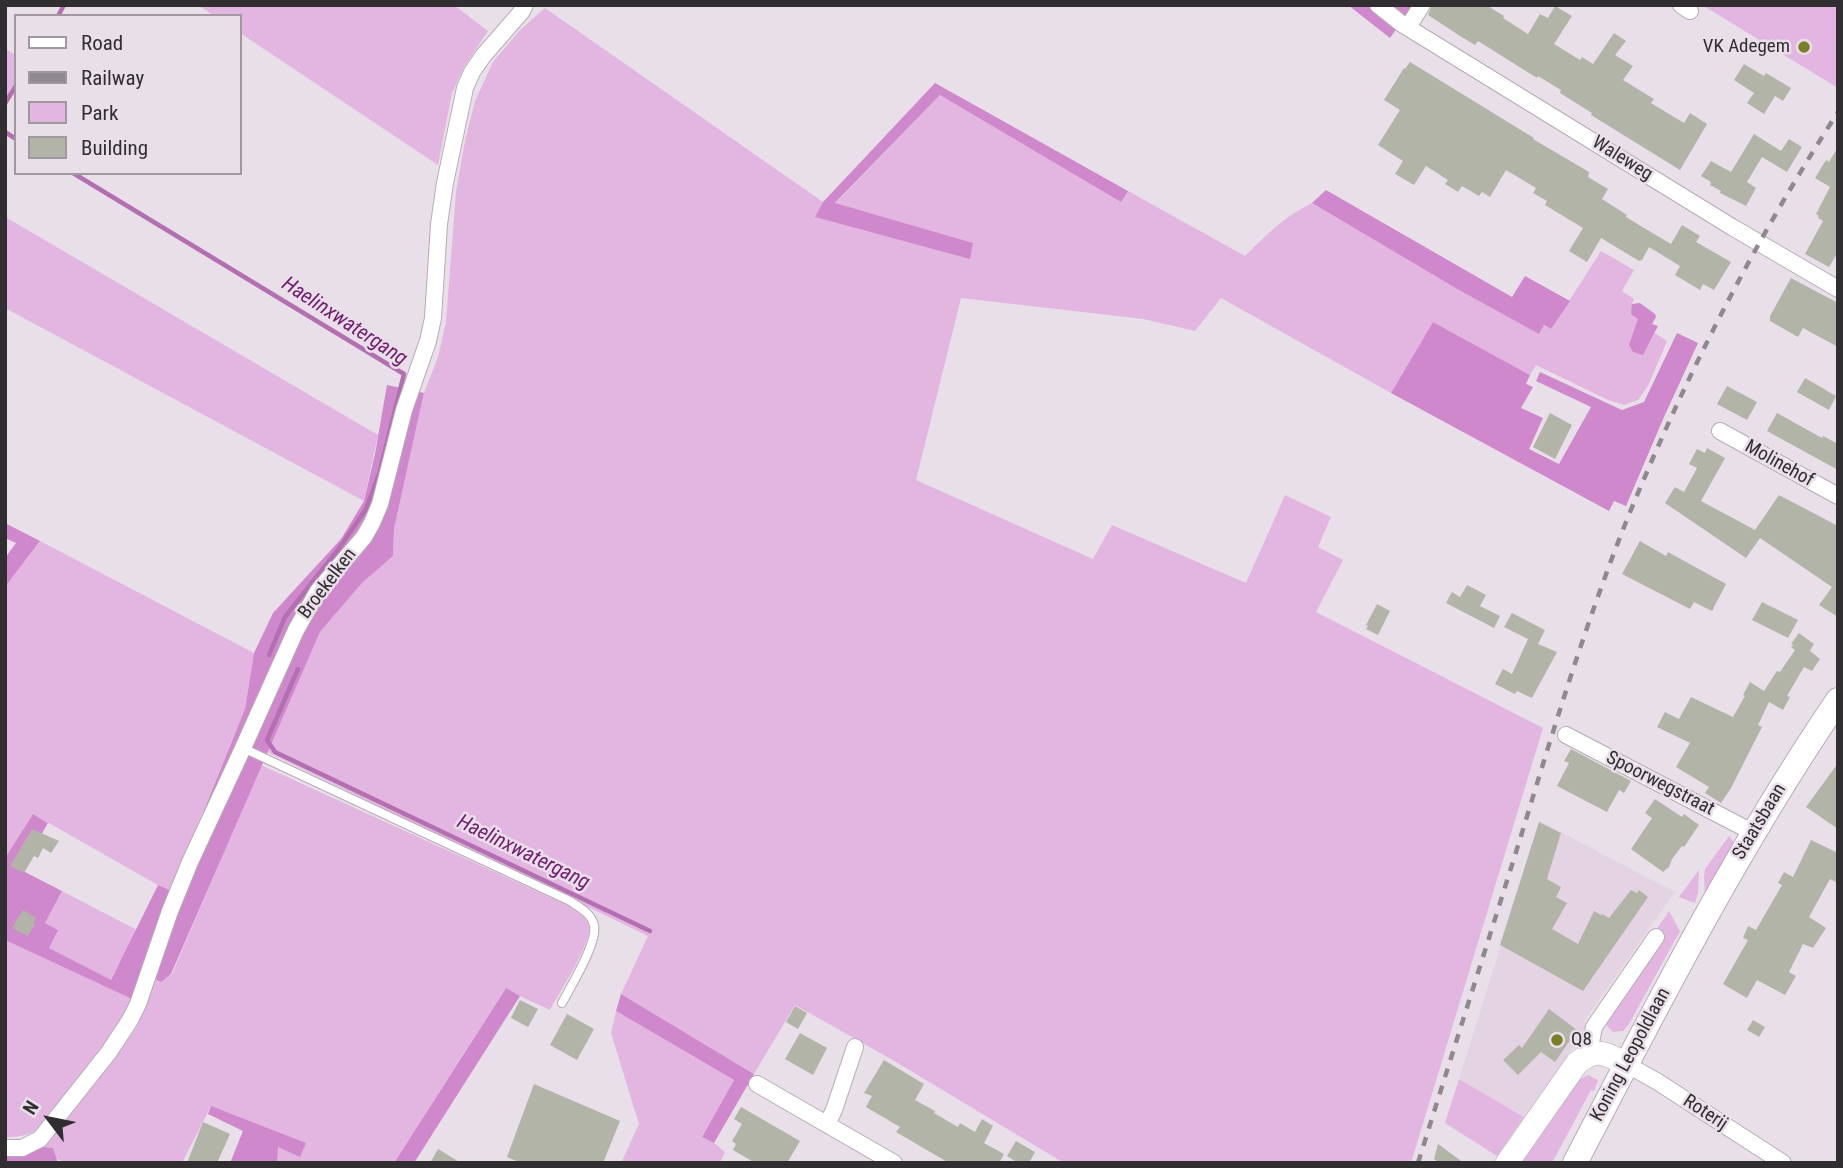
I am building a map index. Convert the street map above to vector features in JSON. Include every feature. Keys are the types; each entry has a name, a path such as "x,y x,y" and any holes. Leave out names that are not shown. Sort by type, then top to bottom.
{"main road":[{"name":"Staatsbaan","path":"1687,948 1797,760 1838,700"},
{"name":"Koning Leopoldlaan","path":"1575,1163 1687,948"}],"street":[{"name":"Broekelken","path":"5,1148 22,1148 40,1139 109,1052 130,1020 190,862 305,611 364,537 372,523 380,504 404,410 431,330 439,224 465,88 482,56 525,5"},
{"name":"Waleweg","path":"1378,5 1408,27 1732,227 1838,289"},
{"path":"1408,27 1422,5"},
{"name":"Molinehof","path":"1720,431 1838,496"},
{"name":"Spoorwegstraat","path":"1566,736 1754,833"},
{"path":"1589,1054 1594,1027 1656,937"},
{"path":"827,1124 855,1047"},
{"path":"1507,1163 1577,1063 1589,1054 1601,1052 1626,1064"},
{"name":"Roterij","path":"1626,1064 1783,1163"},
{"path":"757,1084 894,1163"}],"lane":[{"path":"243,748 585,910 594,924 593,942 562,1003"}],"shaded area":[{"path":"1348,5 1413,5 1390,38"},
{"path":"935,83 1128,191 1121,202 940,95 835,203 973,243 970,259 815,217 823,202"},
{"path":"1326,190 1512,297 1525,276 1570,301 1551,329 1544,325 1539,334 1312,203"},
{"path":"1640,303 1655,314 1652,324 1658,326 1643,355 1633,352 1629,345 1638,319 1631,314 1632,304"},
{"path":"1433,322 1530,375 1526,384 1533,387 1521,408 1543,418 1529,449 1559,464 1591,407 1536,381 1540,372 1622,410 1644,402 1677,333 1698,343 1626,506 1614,501 1609,511 1391,393"},
{"path":"387,385 424,393 394,529 393,556 362,583 320,632 171,974 161,982 145,974 134,1000 5,940 5,858 33,814 48,823 21,870 62,891 45,923 58,930 49,948 111,980 158,885 171,891 245,709 254,653 273,613 341,539 364,501"},
{"path":"5,523 40,541 5,587 5,558 16,543 5,538"},
{"path":"1540,821 1675,892 1589,1014 1584,1022 1589,1025 1524,1117 1459,1079"},
{"path":"506,988 520,996 414,1163 394,1163"},
{"path":"621,994 754,1074 714,1143 702,1137 734,1080 616,1011"},
{"path":"211,1106 306,1143 300,1157 278,1147 277,1163 230,1163 243,1131 208,1114"},
{"path":"43,1147 53,1148 58,1163 5,1163 5,1155 30,1152"}],"green space":[{"path":"198,5 454,5 488,31 464,67 452,93 438,165 242,34 242,14 211,14"},
{"name":"VK Adegem","path":"1702,5 1838,5 1838,88"},
{"path":"545,8 823,202 816,217 972,243 835,204 940,95 1121,201 1128,191 1245,256 1284,220 1312,203 1452,286 1551,329 1601,251 1634,270 1622,291 1634,299 1632,304 1638,319 1643,354 1655,333 1667,341 1648,386 1638,400 1624,405 1536,365 1530,375 1433,322 1391,393 1221,298 1195,331 1143,319 961,298 916,480 1093,559 1112,525 1246,583 1285,495 1331,517 1318,547 1343,560 1316,612 1543,728 1411,1163 1064,1163 795,1005 754,1074 621,994 648,936 267,752 320,632 362,583 393,556 394,529 424,393 438,357 446,322 456,192 475,101 493,62 520,30"},
{"path":"5,49 14,54 14,93 5,109"},
{"path":"7,218 378,435 364,501 5,308"},
{"path":"40,541 254,653 245,709 170,892 33,814 5,858 5,587"},
{"path":"261,765 569,906 583,916 589,925 586,942 574,967 550,1010 505,989 394,1163 277,1163 277,1147 211,1106 182,1163 68,1163 56,1159 53,1148 43,1147 136,1028 155,979 161,981 172,974"},
{"path":"1729,836 1735,844 1705,896 1705,869"},
{"path":"1699,870 1695,903 1679,897"},
{"path":"62,891 137,930 110,981 49,948 45,923"},
{"path":"1669,911 1680,931 1629,1024 1623,1031 1613,1032 1606,1021"},
{"path":"5,940 134,1000 122,1025 40,1128 10,1137 5,1137"},
{"path":"616,1011 734,1080 702,1137 725,1152 720,1163 621,1163 639,1124 611,1033"},
{"path":"1588,1075 1598,1080 1594,1091 1591,1090 1552,1163 1521,1163 1579,1080"},
{"path":"1459,1079 1524,1117 1497,1156 1445,1123"}],"building":[{"path":"1432,5 1486,5 1528,34 1540,14 1548,18 1555,6 1572,16 1554,44 1580,60 1582,57 1593,64 1614,33 1626,41 1615,55 1633,66 1623,80 1654,99 1651,103 1684,123 1690,113 1707,124 1680,170 1591,115 1592,113 1560,93 1561,90 1478,41 1475,45 1428,15"},
{"path":"1410,62 1589,172 1588,177 1608,189 1602,199 1644,228 1671,244 1682,225 1700,236 1696,242 1731,262 1714,290 1703,284 1700,290 1675,275 1680,266 1649,247 1639,261 1601,238 1587,262 1569,251 1583,228 1545,205 1547,201 1533,193 1536,188 1506,170 1490,197 1482,192 1479,196 1462,186 1458,192 1445,184 1448,180 1426,166 1414,185 1395,174 1403,161 1378,145 1400,110 1384,100"},
{"path":"1744,64 1791,88 1783,101 1775,96 1764,114 1747,103 1754,93 1734,80"},
{"path":"1754,134 1781,151 1789,139 1802,147 1787,172 1762,157 1747,182 1756,188 1746,206 1720,193 1721,191 1710,185 1711,182 1701,176 1711,161 1731,172"},
{"path":"1838,147 1838,252 1829,267 1805,254 1823,221 1816,214 1830,187 1815,178"},
{"path":"1791,278 1838,303 1838,347 1803,328 1798,337 1770,321 1770,316"},
{"path":"1805,378 1836,396 1829,410 1797,392"},
{"path":"1727,386 1757,402 1747,420 1717,404"},
{"path":"1550,413 1572,425 1555,459 1533,447"},
{"path":"1777,413 1838,444 1838,470 1767,431"},
{"path":"1707,448 1725,458 1701,501 1755,530 1779,495 1838,526 1838,617 1819,605 1832,587 1760,538 1746,558 1665,503 1675,487 1684,492 1697,468 1689,464 1697,449 1705,453"},
{"path":"1640,541 1666,556 1668,552 1726,584 1712,611 1694,602 1690,609 1622,574"},
{"path":"1467,585 1486,595 1480,606 1500,616 1494,628 1446,603 1452,592 1460,597"},
{"path":"1762,602 1798,620 1788,638 1752,620"},
{"path":"1377,604 1390,611 1378,635 1366,629"},
{"path":"1512,613 1545,630 1538,644 1557,652 1532,698 1517,691 1515,694 1495,684 1503,669 1512,674 1528,639 1504,627"},
{"path":"1799,633 1814,644 1810,651 1820,659 1812,671 1804,667 1787,696 1790,697 1783,710 1769,702 1758,725 1762,727 1721,803 1705,793 1709,787 1676,767 1690,743 1657,727 1665,712 1679,719 1691,697 1733,717 1750,682 1764,691 1777,671 1780,672 1795,650 1791,644"},
{"path":"1571,749 1631,781 1624,793 1619,790 1607,812 1557,786 1569,763 1564,761"},
{"path":"1838,763 1838,829 1806,807"},
{"path":"1655,799 1699,825 1663,872 1631,849 1652,818 1645,813"},
{"path":"1539,822 1561,833 1547,879 1561,887 1556,897 1567,903 1552,929 1578,944 1594,911 1609,918 1631,890 1637,893 1639,890 1648,897 1583,991 1500,945"},
{"path":"32,829 59,841 51,853 43,848 38,858 34,856 24,873 10,866"},
{"path":"1811,840 1838,853 1838,883 1830,879 1809,917 1826,928 1813,948 1803,944 1789,972 1796,976 1785,995 1757,980 1747,998 1723,984 1748,940 1743,938 1748,926 1756,930 1782,885 1778,883 1784,872 1793,877"},
{"path":"23,910 36,918 28,936 12,928"},
{"path":"520,1000 538,1009 528,1027 511,1018"},
{"path":"795,1006 807,1013 798,1029 786,1022"},
{"path":"1549,1009 1577,1030 1555,1062 1541,1052 1518,1075 1503,1060 1519,1045 1522,1048"},
{"path":"567,1014 594,1029 577,1060 550,1045"},
{"path":"1753,1020 1765,1027 1759,1037 1747,1030"},
{"path":"800,1033 827,1048 813,1075 785,1059"},
{"path":"884,1060 924,1084 915,1100 935,1111 934,1113 958,1127 960,1123 975,1132 982,1119 993,1126 984,1143 1004,1154 999,1163 949,1163 896,1132 900,1127 866,1107 872,1096 864,1093"},
{"path":"534,1084 620,1121 603,1163 521,1163 507,1157"},
{"path":"741,1107 800,1141 787,1163 755,1163 733,1150 736,1144 732,1141 742,1124 734,1119"},
{"path":"203,1122 230,1134 217,1163 187,1163"},
{"path":"1016,1141 1035,1152 1029,1163 1018,1163 1007,1156"},
{"path":"1438,1144 1464,1163 1439,1163 1434,1159"},
{"path":"438,1149 461,1163 430,1163"}],"waterway":[{"name":"Haelinxwatergang","path":"59,14 64,5"},
{"name":"Haelinxwatergang","path":"5,103 14,89"},
{"name":"Haelinxwatergang","path":"5,132 14,138"},
{"name":"Haelinxwatergang","path":"76,175 404,374 379,474 366,509 285,617 269,655"},
{"name":"Haelinxwatergang","path":"298,669 267,740 275,752 650,931"}],"railway":[{"path":"1418,1163 1570,678 1626,522 1672,416 1722,312 1749,261 1838,112"}],"place":[{"name":"VK Adegem","path":"1804,47"},
{"name":"Q8","path":"1557,1040"}]}
